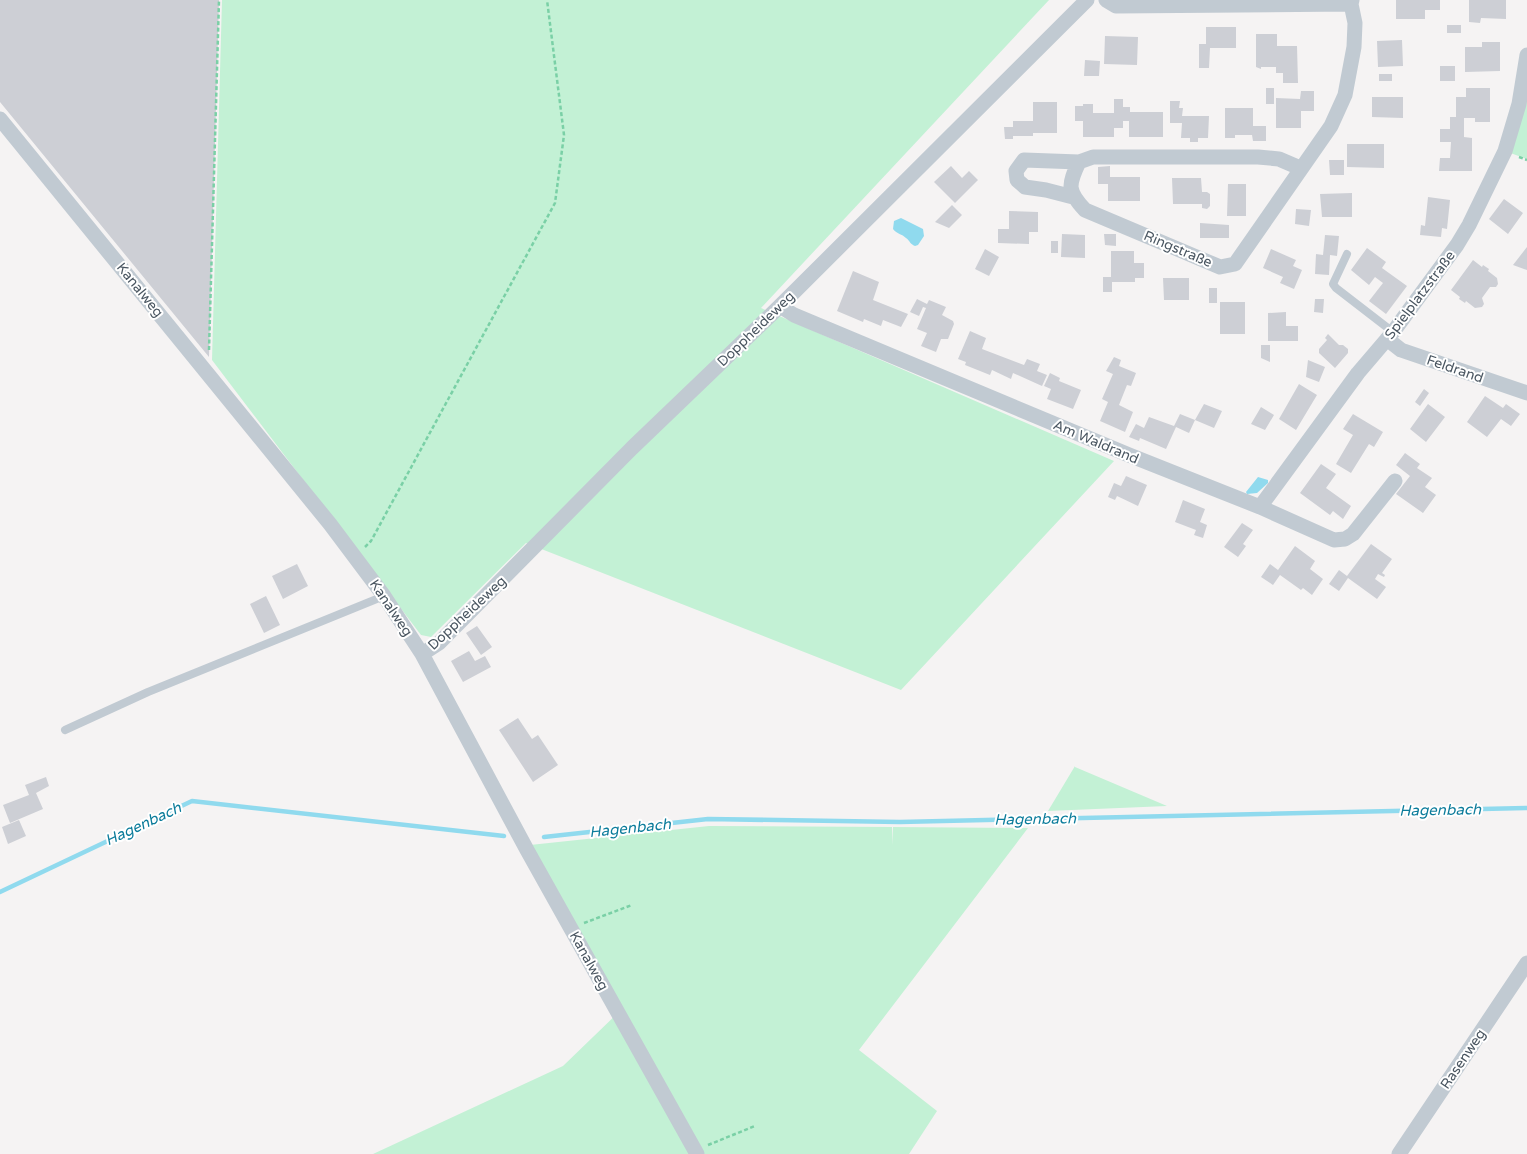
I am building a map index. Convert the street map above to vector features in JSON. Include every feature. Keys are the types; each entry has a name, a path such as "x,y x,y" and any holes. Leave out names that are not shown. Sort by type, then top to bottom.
{"street":[{"name":"Doppheideweg","path":"422,654 439,643 632,448 780,306 1087,0"},
{"path":"1106,0 1116,6 1351,2"},
{"name":"Ringstraße","path":"1300,168 1279,159 1258,157 1093,157 1079,162 1024,160 1016,171 1017,180 1024,187 1073,197 1085,210 1220,267 1234,264 1331,126 1345,95 1354,47 1355,23 1351,2"},
{"name":"Spielplatzstraße","path":"1260,507 1358,373 1390,335 1457,245 1473,217 1505,151 1519,104 1527,55"},
{"name":"Kanalweg","path":"0,119 330,524 384,596 422,654 571,928 696,1152"},
{"path":"1073,197 1071,178 1079,162"},
{"name":"Am Waldrand","path":"780,306 812,323 1129,456 1260,507 1334,540 1345,539 1353,534 1395,481"},
{"name":"Feldrand","path":"1390,335 1401,350 1527,393"},
{"name":"Rasenweg","path":"1399,1154 1527,964"}],"lane":[{"path":"1347,254 1333,284 1390,335"},
{"path":"65,730 148,692 384,596"}],"path":[{"path":"208,374 219,0"},
{"path":"355,557 371,541 555,204 564,135 547,0"},
{"path":"571,928 632,905"},
{"path":"696,1152 755,1126"}],"green space":[{"path":"222,0 1049,0 761,308 1114,461 901,690 526,543 431,637 421,635 212,360"},
{"path":"1527,95 1527,159 1505,151"},
{"path":"1075,767 1167,806 1048,811"},
{"path":"709,826 892,827 893,845 893,827 1028,828 859,1050 937,1111 909,1154 373,1154 563,1066 623,1008 530,845"}],"water":[{"path":"901,218 923,229 924,236 918,245 913,245 893,229 894,221"},
{"path":"1258,477 1268,480 1268,483 1257,493 1247,494 1246,492"}],"building":[{"path":"0,0 219,0 209,357 0,102"},
{"path":"1396,0 1440,0 1440,10 1425,10 1425,19 1396,19"},
{"path":"1469,0 1506,0 1506,19 1481,18 1480,23 1469,22"},
{"path":"1447,25 1461,25 1461,33 1447,33"},
{"path":"1206,27 1236,27 1236,48 1210,48 1209,68 1199,68 1199,44 1206,44"},
{"path":"1256,34 1277,34 1277,46 1297,46 1298,83 1283,83 1283,73 1276,73 1276,67 1261,67 1261,69 1256,67"},
{"path":"1105,36 1138,37 1137,65 1104,64"},
{"path":"1402,40 1403,66 1378,67 1377,41"},
{"path":"1482,42 1500,42 1500,71 1465,72 1465,47 1482,47"},
{"path":"1085,60 1100,61 1099,76 1084,76"},
{"path":"1440,66 1455,66 1455,81 1440,81"},
{"path":"1379,74 1392,74 1392,81 1379,81"},
{"path":"1266,88 1274,88 1274,104 1266,104"},
{"path":"1466,88 1490,88 1490,122 1475,122 1475,118 1464,118 1464,137 1472,138 1472,171 1439,171 1440,158 1450,158 1451,142 1440,142 1440,129 1450,129 1450,117 1456,117 1456,97 1466,97"},
{"path":"1301,91 1314,91 1314,111 1301,111 1301,128 1276,128 1276,98 1300,99"},
{"path":"1372,97 1403,97 1403,118 1372,117"},
{"path":"1114,99 1123,99 1123,107 1130,107 1130,112 1163,112 1163,137 1129,137 1129,121 1123,121 1123,128 1114,128 1114,137 1083,137 1083,121 1075,121 1075,106 1093,104 1093,113 1114,113"},
{"path":"1170,101 1180,101 1179,108 1183,108 1182,116 1209,116 1208,138 1198,138 1198,142 1190,142 1190,138 1181,138 1182,123 1170,123"},
{"path":"1033,102 1057,102 1057,133 1033,133 1033,136 1013,136 1013,139 1005,139 1004,127 1013,127 1013,121 1033,121"},
{"path":"1225,108 1253,108 1253,126 1266,126 1266,141 1253,141 1252,135 1235,135 1235,138 1225,138"},
{"path":"1347,144 1384,144 1384,168 1347,167"},
{"path":"1329,160 1344,160 1344,175 1330,175"},
{"path":"951,166 962,178 969,171 978,180 955,203 934,182"},
{"path":"1110,166 1110,177 1140,177 1140,201 1108,201 1108,184 1098,184 1098,167"},
{"path":"1172,178 1201,178 1202,192 1210,194 1210,206 1207,209 1202,208 1202,204 1173,204"},
{"path":"1228,184 1246,184 1246,216 1227,216"},
{"path":"1352,193 1352,217 1322,217 1320,194"},
{"path":"1428,197 1450,200 1447,229 1442,228 1441,237 1420,235 1421,225 1425,226"},
{"path":"1504,199 1523,213 1508,234 1489,219"},
{"path":"952,205 962,215 949,228 935,222"},
{"path":"1296,209 1311,210 1309,226 1295,224"},
{"path":"1009,211 1038,212 1038,232 1029,232 1029,244 998,243 998,229 1009,229"},
{"path":"1200,223 1229,225 1229,238 1200,238"},
{"path":"1062,234 1085,235 1085,258 1061,257"},
{"path":"1104,234 1116,234 1116,246 1105,245"},
{"path":"1325,235 1339,236 1337,256 1330,255 1329,275 1315,274 1316,254 1323,255"},
{"path":"1051,241 1058,241 1058,253 1051,253"},
{"path":"1527,247 1527,270 1513,265"},
{"path":"1367,248 1386,262 1382,268 1407,286 1386,314 1369,301 1383,283 1375,277 1369,285 1351,270"},
{"path":"985,249 999,257 989,276 975,269"},
{"path":"1271,249 1296,260 1293,266 1302,270 1294,289 1280,283 1283,277 1263,268"},
{"path":"1111,251 1134,251 1134,263 1144,263 1144,278 1135,278 1135,282 1112,282 1112,292 1103,292 1103,277 1111,277"},
{"path":"1473,260 1482,267 1483,265 1489,269 1488,271 1497,278 1498,284 1496,287 1490,287 1482,298 1484,304 1482,307 1475,308 1466,301 1465,303 1459,299 1460,297 1451,290"},
{"path":"853,271 879,282 873,300 908,314 901,327 883,320 881,326 864,319 863,322 837,311"},
{"path":"1163,278 1189,278 1189,300 1164,300"},
{"path":"1209,288 1217,288 1217,303 1209,303"},
{"path":"917,299 927,304 929,300 946,307 942,315 953,321 954,324 948,339 941,339 936,352 921,346 927,333 917,329 926,308 923,307 919,316 910,312"},
{"path":"1315,299 1324,299 1323,313 1314,312"},
{"path":"1220,302 1245,302 1245,334 1220,334"},
{"path":"1286,312 1286,326 1298,326 1298,341 1268,341 1268,313"},
{"path":"970,331 986,338 982,349 1024,365 1027,359 1040,364 1037,371 1047,375 1042,386 1013,373 1011,379 992,370 990,375 965,365 966,362 958,359"},
{"path":"1328,334 1339,345 1343,345 1348,349 1348,353 1335,368 1319,353 1319,349 1327,340 1325,338"},
{"path":"1261,345 1270,345 1270,362 1261,358"},
{"path":"1114,357 1121,360 1119,366 1136,373 1131,386 1127,385 1119,405 1133,412 1125,432 1100,421 1108,402 1102,399 1113,374 1106,371"},
{"path":"1308,360 1325,367 1319,382 1306,377"},
{"path":"1050,373 1060,378 1059,381 1081,390 1073,409 1047,399 1051,389 1044,386"},
{"path":"1299,384 1317,395 1296,430 1279,419"},
{"path":"1424,389 1429,393 1420,406 1415,402"},
{"path":"1485,396 1503,408 1506,404 1520,414 1511,426 1501,419 1487,437 1467,422"},
{"path":"1204,404 1222,411 1214,428 1195,420"},
{"path":"1428,404 1445,417 1426,442 1410,429"},
{"path":"1261,407 1274,415 1265,430 1251,424"},
{"path":"1180,414 1195,420 1189,433 1176,427 1166,449 1140,438 1139,441 1129,437 1136,424 1144,428 1149,417 1174,426"},
{"path":"1353,414 1383,432 1374,447 1369,444 1351,473 1336,464 1353,435 1343,429"},
{"path":"1405,453 1420,464 1417,468 1432,478 1425,487 1436,495 1423,513 1396,494 1410,476 1396,465"},
{"path":"1321,464 1336,474 1326,488 1351,506 1343,519 1333,511 1330,515 1300,493"},
{"path":"1126,476 1147,485 1138,506 1117,496 1115,500 1108,497 1114,483 1121,486"},
{"path":"1183,500 1205,509 1200,522 1207,525 1203,538 1194,535 1196,530 1175,522"},
{"path":"1242,523 1253,530 1243,544 1246,546 1238,557 1224,547"},
{"path":"1371,544 1392,559 1382,573 1385,575 1384,577 1378,574 1375,579 1386,587 1377,599 1348,578 1339,591 1329,584 1339,570 1347,576"},
{"path":"1295,546 1315,561 1310,569 1323,579 1312,595 1303,588 1301,590 1280,575 1273,585 1261,577 1270,564 1278,570"},
{"path":"297,564 308,586 283,599 272,576"},
{"path":"266,596 280,625 264,633 250,604"},
{"path":"477,626 492,647 481,655 466,633"},
{"path":"469,651 475,661 485,656 491,667 463,682 451,661"},
{"path":"518,718 532,739 538,735 558,765 533,782 499,730"},
{"path":"46,777 49,786 36,793 43,809 10,823 3,805 29,795 25,785"},
{"path":"19,820 26,836 8,844 2,827"}],"waterway":[{"name":"Hagenbach","path":"0,892 192,801 504,836"},
{"name":"Hagenbach","path":"544,837 708,819 900,822 1527,808"}]}
